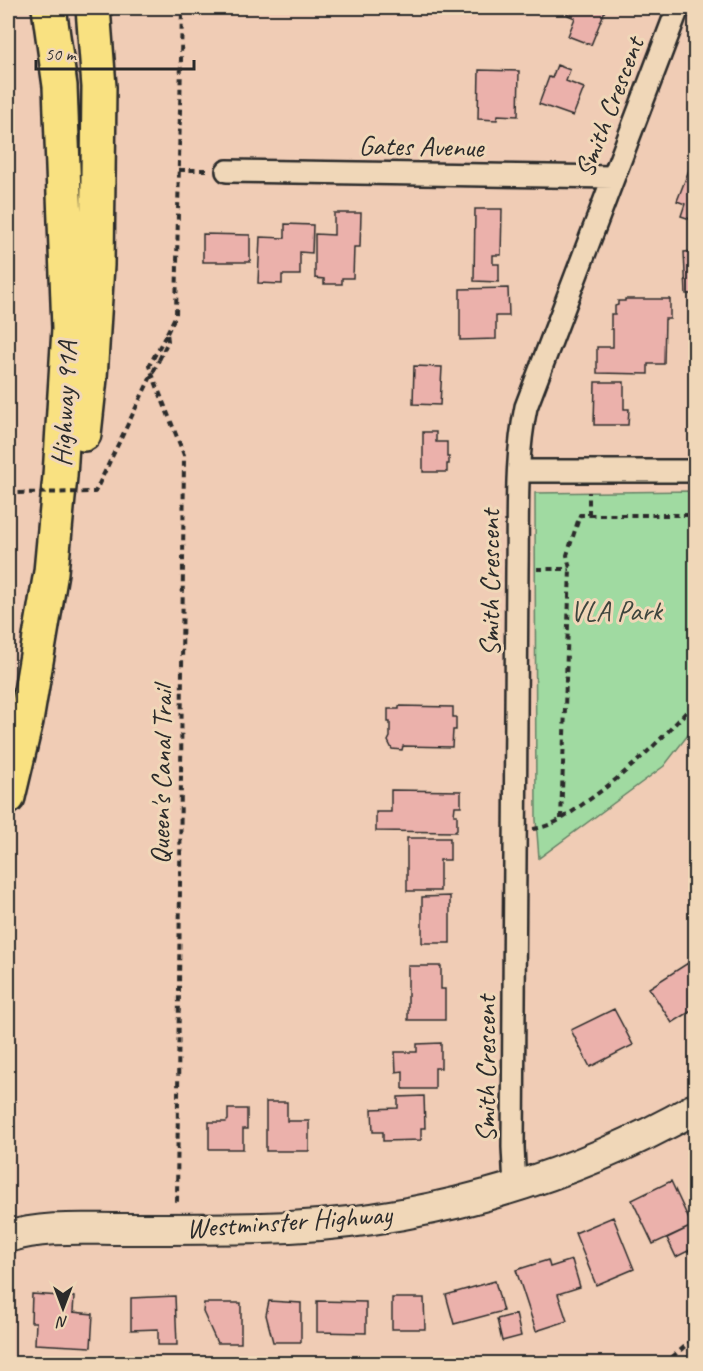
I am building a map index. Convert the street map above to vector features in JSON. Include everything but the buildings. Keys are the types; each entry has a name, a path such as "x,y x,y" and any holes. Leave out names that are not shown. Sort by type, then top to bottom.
{"highway":[{"name":"Highway 91A","path":"8,798 26,722 51,572 60,476 69,330 60,86 49,8"},
{"path":"51,572 76,506 90,378 97,241 99,87 93,8"}],"main road":[{"name":"Westminster Highway","path":"8,1237 52,1230 265,1228 333,1224 424,1211 515,1187 613,1149 666,1125 696,1108"}],"street":[{"name":"Smith Crescent","path":"515,1187 513,1147 517,569 521,435 526,407 678,8"},
{"name":"Gates Avenue","path":"227,171 613,177"},
{"path":"519,471 696,471"}],"path":[{"name":"Queen's Canal Trail","path":"177,1229 184,455 149,366 176,315 182,8"},
{"path":"179,170 227,171"},
{"name":"Queen's Canal Trail","path":"8,493 95,492 168,341 166,333"},
{"path":"561,819 570,569 567,555 580,515 696,515"},
{"path":"517,569 570,569"},
{"path":"516,831 538,828 561,819 598,794 639,761 696,701"},
{"path":"664,1364 696,1337"}],"green space":[{"name":"VLA Park","path":"695,491 695,726 664,766 539,858 536,820 535,493"}]}
